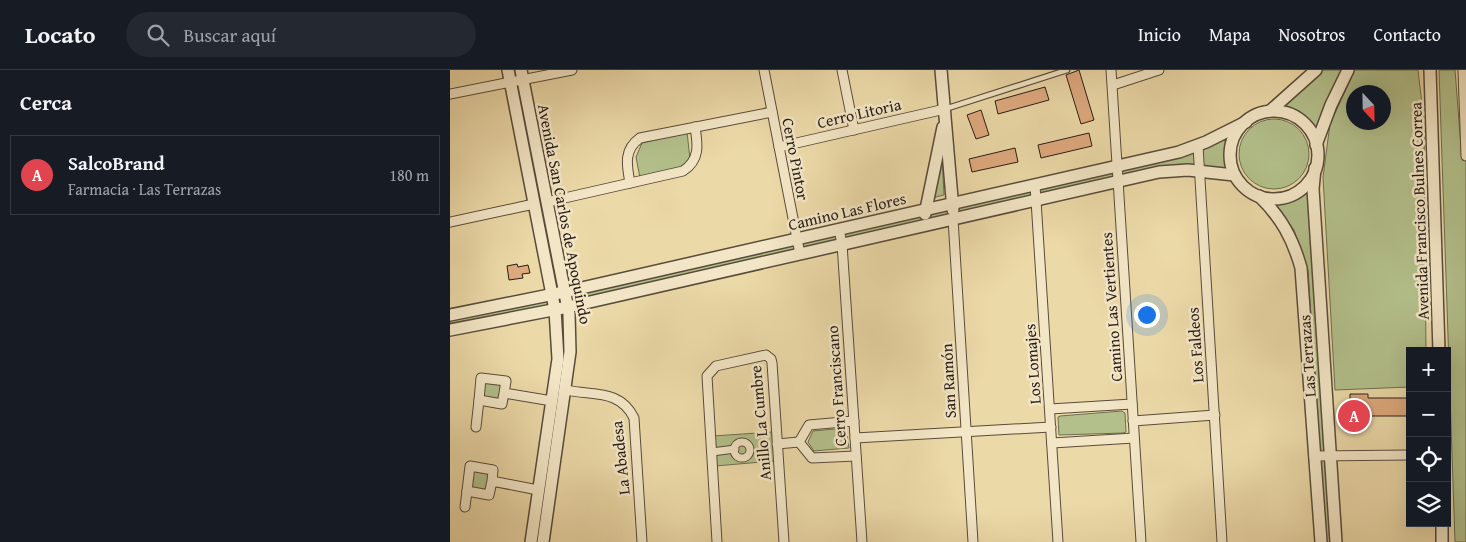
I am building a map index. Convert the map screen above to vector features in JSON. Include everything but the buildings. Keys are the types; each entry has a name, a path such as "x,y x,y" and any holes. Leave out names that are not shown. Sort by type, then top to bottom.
{"street":[{"name":"Avenida San Carlos de Apoquindo","path":"508,70 555,310 558,359 531,542"},
{"path":"450,94 510,82 522,75 572,70"},
{"name":"Cerro Pintor","path":"764,70 800,254"},
{"path":"842,70 854,130"},
{"path":"940,70 946,112 953,219"},
{"name":"Camino Las Vertientes","path":"1111,70 1141,542"},
{"path":"1113,84 1159,70"},
{"path":"1270,111 1316,70"},
{"path":"1316,145 1310,129 1302,120 1287,112 1270,111 1261,113 1239,128 1231,142 1229,159 1234,175 1247,190 1259,196 1274,199 1294,194 1305,186 1315,168 1316,145 1331,105 1348,70"},
{"name":"Avenida Francisco Bulnes Correa","path":"1430,70 1439,347"},
{"path":"1463,70 1466,156"},
{"name":"Avenida San Carlos de Apoquindo","path":"522,75 568,307 571,343 566,390 543,542"},
{"path":"630,183 627,160 630,149 636,141 649,135 772,112"},
{"path":"924,226 946,112"},
{"name":"Cerro Litoria","path":"779,147 946,112"},
{"name":"Camino Las Flores","path":"450,314 552,295 1116,166 1198,146 1246,122"},
{"path":"547,202 678,173 688,168 698,151 695,127"},
{"name":"Los Faldeos","path":"1198,146 1222,542"},
{"name":"Las Terrazas","path":"1315,168 1313,189 1336,542"},
{"name":"Camino Las Flores","path":"450,330 555,310 1168,170 1199,170 1234,175"},
{"name":"Los Lomajes","path":"1035,184 1058,542"},
{"name":"Las Terrazas","path":"1259,196 1280,219 1297,253 1301,268 1321,542"},
{"path":"450,222 534,204"},
{"name":"San Ramón","path":"953,219 973,542"},
{"name":"Cerro Franciscano","path":"839,229 842,244 862,542"},
{"path":"1306,327 1322,326"},
{"name":"Anillo La Cumbre","path":"717,542 708,373 719,365 766,356 770,357 772,363 784,542"},
{"path":"476,427 481,378 506,381 502,404 479,400"},
{"name":"La Abadesa","path":"566,390 616,398 629,409 634,418 642,542"},
{"path":"504,393 552,401"},
{"path":"1050,409 1132,404"},
{"path":"1133,421 1215,415"},
{"path":"799,442 809,425 854,421"},
{"path":"855,438 1051,427"},
{"path":"1052,443 1134,438"},
{"path":"777,444 799,442"},
{"path":"799,442 812,458 856,456"},
{"path":"712,452 734,449"},
{"path":"1314,456 1406,455"},
{"path":"464,507 470,466 493,470 489,495 467,491"},
{"path":"492,481 538,490"},
{"path":"1442,527 1442,542"}],"lane":[{"path":"946,112 1066,70"}],"green space":[{"path":"1321,70 1342,70 1317,130 1306,116 1283,106"},
{"path":"1355,70 1418,70 1424,121 1426,347 1406,347 1406,387 1335,390 1323,177 1330,124 1346,89 1346,130 1391,130 1391,85 1348,85"},
{"path":"1439,70 1455,70 1462,160 1466,161 1466,542 1455,542 1451,424 1451,347 1448,347"},
{"path":"519,84 558,284 554,285 516,86"},
{"path":"1267,119 1281,119 1294,125 1303,134 1309,147 1307,167 1299,179 1281,189 1267,189 1254,183 1245,174 1239,161 1239,147 1245,134 1254,125"},
{"path":"687,132 690,159 677,170 640,178 636,157 642,143"},
{"path":"1224,140 1226,143 1226,158 1230,169 1227,172 1206,166 1188,165 450,326 450,319 1204,148"},
{"path":"942,155 944,195 932,198"},
{"path":"1306,190 1309,192 1331,542 1325,542 1308,270 1294,230 1275,203 1288,202"},
{"path":"484,381 502,384 500,401 481,398"},
{"path":"1122,411 1125,413 1126,432 1059,435 1058,417 1060,416"},
{"path":"846,428 849,448 814,451 808,442 813,431"},
{"path":"772,432 774,461 715,466 713,436"},
{"path":"473,470 491,473 489,490 470,488"}],"place":[{"name":"SalcoBrand","path":"1354,416"}]}
